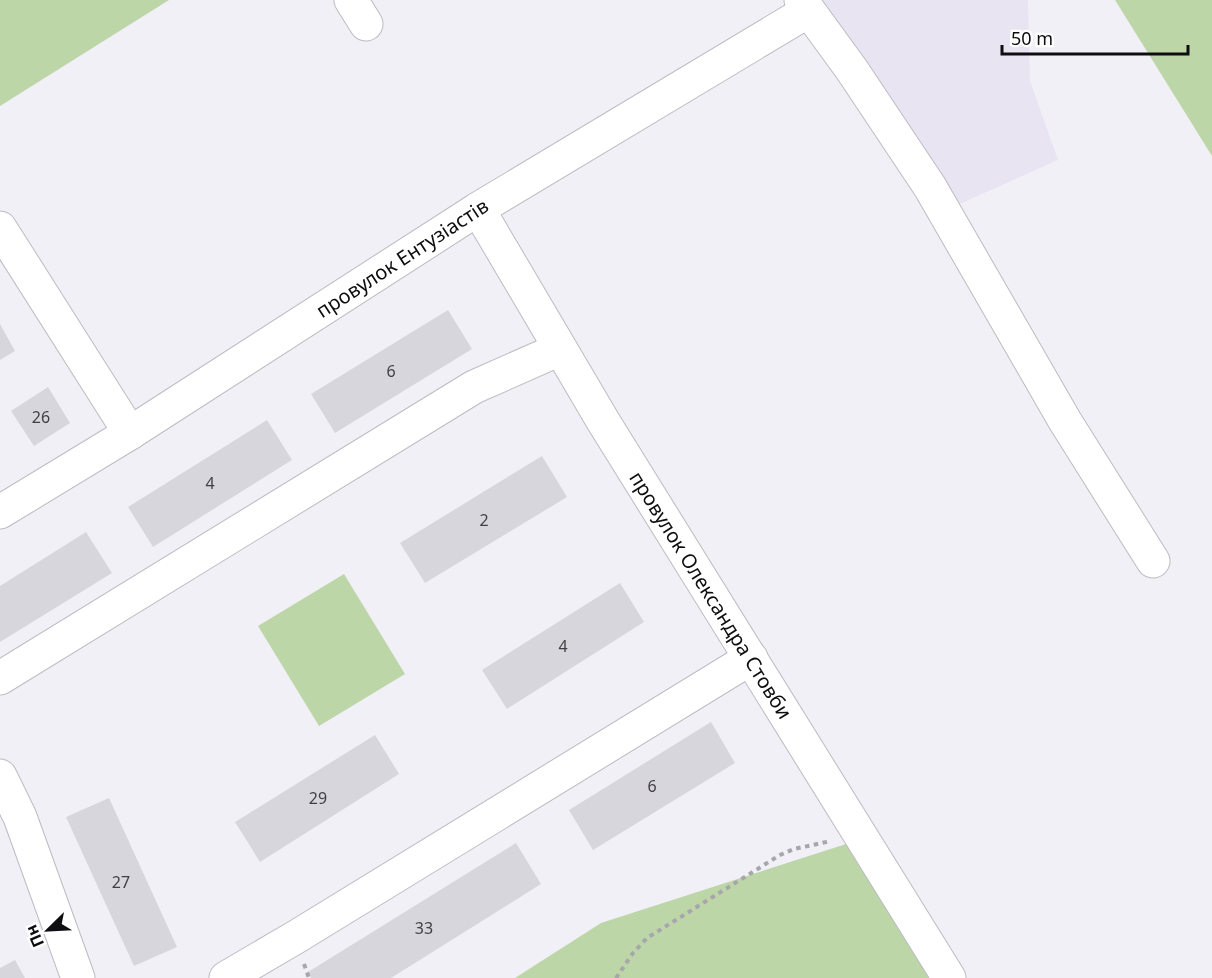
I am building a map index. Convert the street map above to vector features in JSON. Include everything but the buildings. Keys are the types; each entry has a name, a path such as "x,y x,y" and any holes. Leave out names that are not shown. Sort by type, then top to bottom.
{"street":[{"name":"провулок Ентузіастів","path":"0,512 130,433 478,209 804,5"},
{"path":"804,5 852,70 930,187 1065,421 1153,561"},
{"name":"провулок Олександра Стовби","path":"478,209 560,349 859,836 949,978"},
{"path":"0,228 130,433"},
{"path":"0,678 474,387 560,349"},
{"path":"226,978 751,658"},
{"path":"0,776 20,817 78,978"}],"path":[{"path":"616,978 633,953 647,938 780,855 794,849 859,836"}],"shaded area":[{"path":"807,0 1028,0 1030,81 1058,160 944,211"}],"green space":[{"path":"0,0 169,0 0,106"},
{"path":"1115,0 1212,0 1212,156"},
{"path":"344,574 405,674 319,726 258,626"},
{"path":"871,836 961,978 515,978 601,923"}]}
